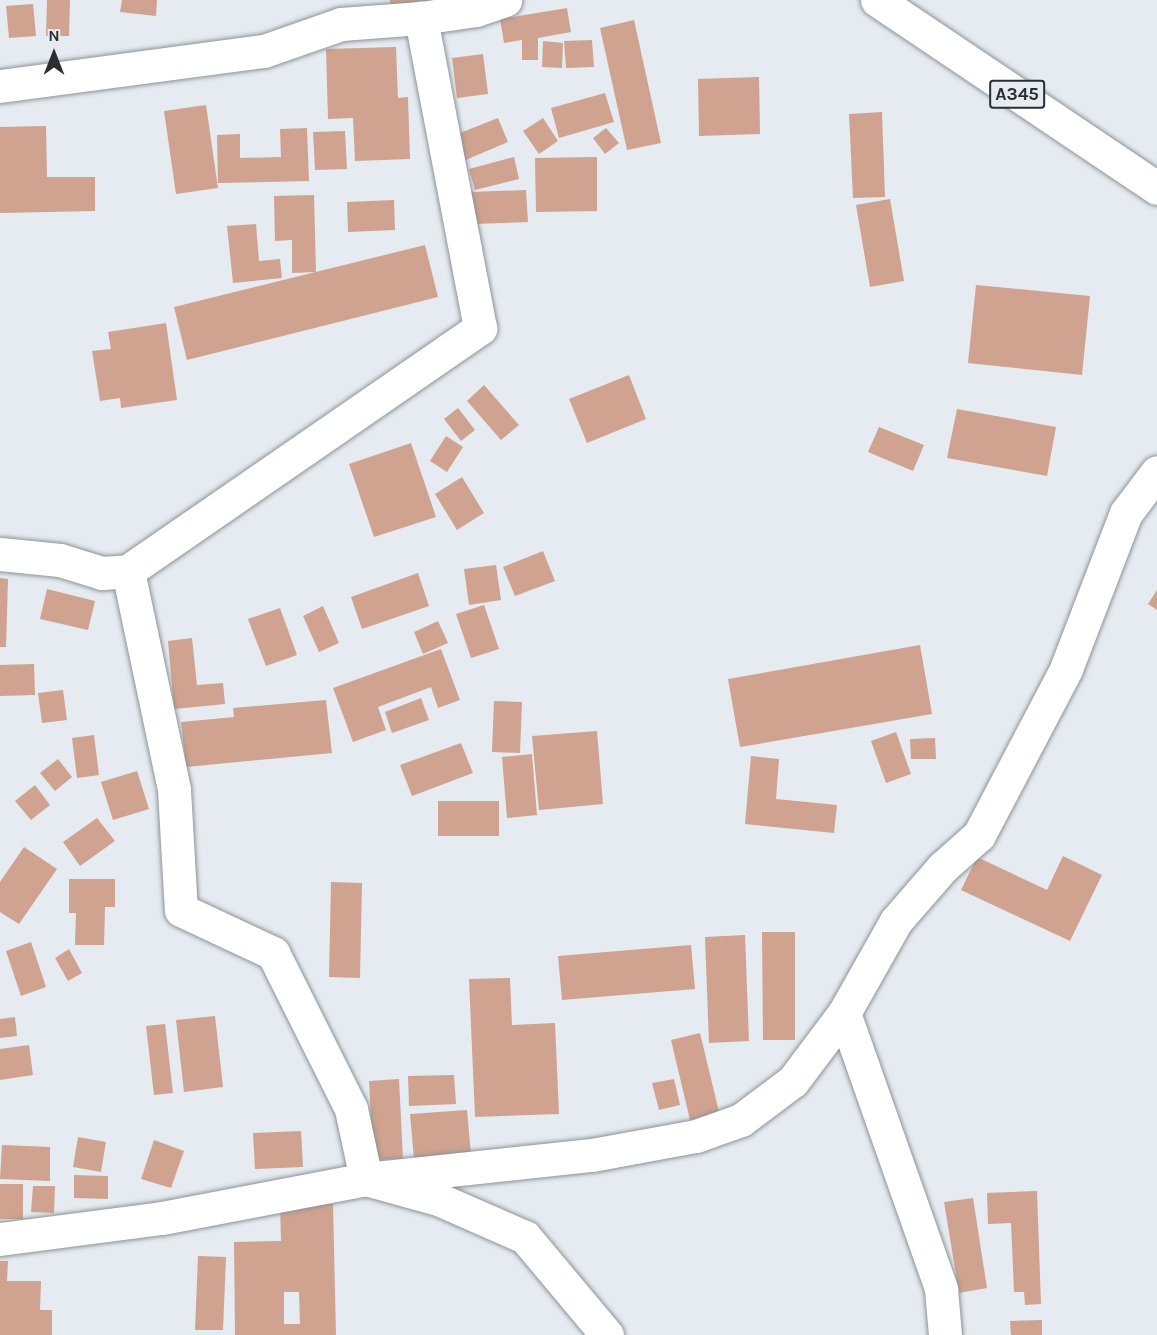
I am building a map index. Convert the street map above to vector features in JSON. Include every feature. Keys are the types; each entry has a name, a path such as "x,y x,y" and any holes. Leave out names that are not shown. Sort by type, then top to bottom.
{"main road":[{"path":"0,86 264,51 341,24 422,18 476,10 505,0"},
{"name":"A345","path":"877,0 1157,188"},
{"path":"0,554 60,560 102,573 128,571 480,328 422,18"},
{"path":"0,1239 162,1218 366,1179 592,1155 696,1136 741,1120 793,1081 844,1013 896,921 944,867 979,835 1066,669 1126,513 1157,471"},
{"path":"128,571 174,790 181,910 273,953 351,1109 366,1179"},
{"path":"844,1013 942,1289 945,1335"},
{"path":"366,1179 438,1199 525,1238 607,1335"}],"building":[{"path":"47,0 70,0 69,36 46,36"},
{"path":"122,0 157,0 156,16 120,12"},
{"path":"390,0 456,0 390,7"},
{"path":"33,4 36,36 9,38 6,6"},
{"path":"567,8 571,32 538,38 538,60 522,60 522,40 504,43 500,19"},
{"path":"634,20 661,143 627,150 600,28"},
{"path":"592,40 594,67 566,68 564,41"},
{"path":"543,41 563,43 562,68 542,67"},
{"path":"396,47 398,98 408,97 410,159 355,161 353,118 328,119 326,49"},
{"path":"483,54 488,94 457,98 452,58"},
{"path":"759,77 760,134 699,136 698,79"},
{"path":"605,93 614,122 559,138 551,108"},
{"path":"206,105 218,188 176,194 164,111"},
{"path":"882,112 885,197 853,198 849,114"},
{"path":"498,118 508,142 461,162 450,137"},
{"path":"543,118 558,141 539,154 523,131"},
{"path":"46,126 47,177 95,177 95,211 0,213 0,127"},
{"path":"307,128 309,181 218,183 217,135 240,134 240,158 281,157 280,129"},
{"path":"606,128 619,143 605,154 593,138"},
{"path":"345,131 347,169 315,170 313,132"},
{"path":"514,157 519,179 475,190 469,169"},
{"path":"597,157 597,211 536,212 535,158"},
{"path":"526,190 528,222 472,224 471,192"},
{"path":"314,195 316,272 292,273 292,240 275,241 274,196"},
{"path":"890,199 904,281 870,287 856,205"},
{"path":"394,200 395,230 348,232 347,202"},
{"path":"256,224 259,261 280,259 282,278 233,283 227,226"},
{"path":"425,245 438,297 187,360 174,307"},
{"path":"976,285 1090,296 1082,375 968,363"},
{"path":"166,323 177,400 121,408 120,398 100,401 92,351 111,349 108,332"},
{"path":"629,375 646,419 587,443 569,399"},
{"path":"484,385 519,425 501,440 467,401"},
{"path":"458,408 475,430 461,441 444,419"},
{"path":"957,409 1056,427 1047,476 947,458"},
{"path":"879,427 924,445 913,471 868,452"},
{"path":"446,436 463,447 447,472 430,461"},
{"path":"411,443 436,517 374,537 349,464"},
{"path":"462,477 484,513 457,530 435,494"},
{"path":"543,551 555,581 515,596 503,567"},
{"path":"496,565 501,600 469,605 464,569"},
{"path":"418,573 429,606 362,629 351,597"},
{"path":"0,578 8,579 6,647 0,647"},
{"path":"47,589 95,601 88,630 40,619"},
{"path":"1157,590 1157,610 1148,604"},
{"path":"484,605 499,649 471,658 456,614"},
{"path":"323,606 339,643 319,652 303,616"},
{"path":"280,608 297,655 266,666 248,619"},
{"path":"438,621 448,643 423,654 414,632"},
{"path":"192,638 197,685 223,683 225,704 174,709 168,641"},
{"path":"920,645 932,714 740,747 728,679"},
{"path":"441,649 460,700 438,708 431,687 378,707 386,730 353,742 333,688"},
{"path":"34,664 35,695 0,696 0,665"},
{"path":"63,690 67,720 42,723 38,693"},
{"path":"421,698 429,720 392,733 385,712"},
{"path":"326,700 332,753 186,767 181,722 234,717 233,708"},
{"path":"494,701 522,702 520,753 492,752"},
{"path":"597,731 603,804 539,810 532,736"},
{"path":"896,732 911,774 886,783 871,741"},
{"path":"94,735 99,775 77,778 72,738"},
{"path":"935,738 936,759 911,759 910,739"},
{"path":"461,743 473,773 412,796 400,765"},
{"path":"532,754 537,815 507,818 502,757"},
{"path":"751,756 779,759 776,799 837,805 834,833 745,824"},
{"path":"58,759 72,777 55,791 40,773"},
{"path":"137,771 149,809 113,820 101,782"},
{"path":"35,785 50,805 31,820 15,801"},
{"path":"438,801 499,801 499,836 438,836"},
{"path":"97,818 115,841 80,866 63,842"},
{"path":"24,847 57,869 19,924 0,912 0,882"},
{"path":"1063,856 1102,875 1070,941 961,890 977,857 1047,890"},
{"path":"69,879 115,879 115,907 105,907 104,945 75,945 76,913 69,913"},
{"path":"331,882 362,883 360,978 329,977"},
{"path":"762,932 795,932 795,1040 763,1040"},
{"path":"745,935 749,1041 709,1043 705,937"},
{"path":"31,942 46,987 21,996 6,951"},
{"path":"691,945 695,989 562,1000 558,956"},
{"path":"69,949 82,973 68,981 55,958"},
{"path":"510,978 512,1025 555,1023 559,1114 475,1117 469,979"},
{"path":"215,1016 223,1087 184,1092 176,1020"},
{"path":"15,1017 17,1036 0,1038 0,1019"},
{"path":"165,1024 173,1093 154,1095 146,1026"},
{"path":"700,1033 719,1112 690,1120 671,1040"},
{"path":"29,1045 33,1075 0,1080 0,1049"},
{"path":"454,1075 456,1104 409,1106 408,1076"},
{"path":"399,1079 403,1159 373,1160 369,1081"},
{"path":"674,1079 680,1105 659,1110 652,1083"},
{"path":"467,1110 471,1155 414,1159 410,1114"},
{"path":"301,1131 303,1167 255,1169 253,1133"},
{"path":"78,1137 106,1142 101,1172 73,1167"},
{"path":"154,1140 184,1151 171,1188 141,1179"},
{"path":"2,1145 50,1147 50,1181 0,1179"},
{"path":"74,1175 108,1176 108,1199 74,1198"},
{"path":"0,1184 23,1184 23,1219 0,1219"},
{"path":"33,1186 55,1186 54,1213 31,1212"},
{"path":"1037,1191 1041,1304 1025,1305 1024,1292 1014,1292 1011,1223 988,1224 987,1193"},
{"path":"973,1198 987,1288 959,1293 944,1202"},
{"path":"333,1204 336,1335 235,1335 234,1242 281,1241 280,1205","holes":["284,1292 299,1292 300,1324 284,1324"]},
{"path":"198,1256 226,1257 223,1330 195,1330"},
{"path":"0,1261 8,1261 7,1281 41,1281 40,1310 52,1310 52,1335 0,1335"},
{"path":"1042,1320 1042,1335 1011,1335 1010,1321"}]}
